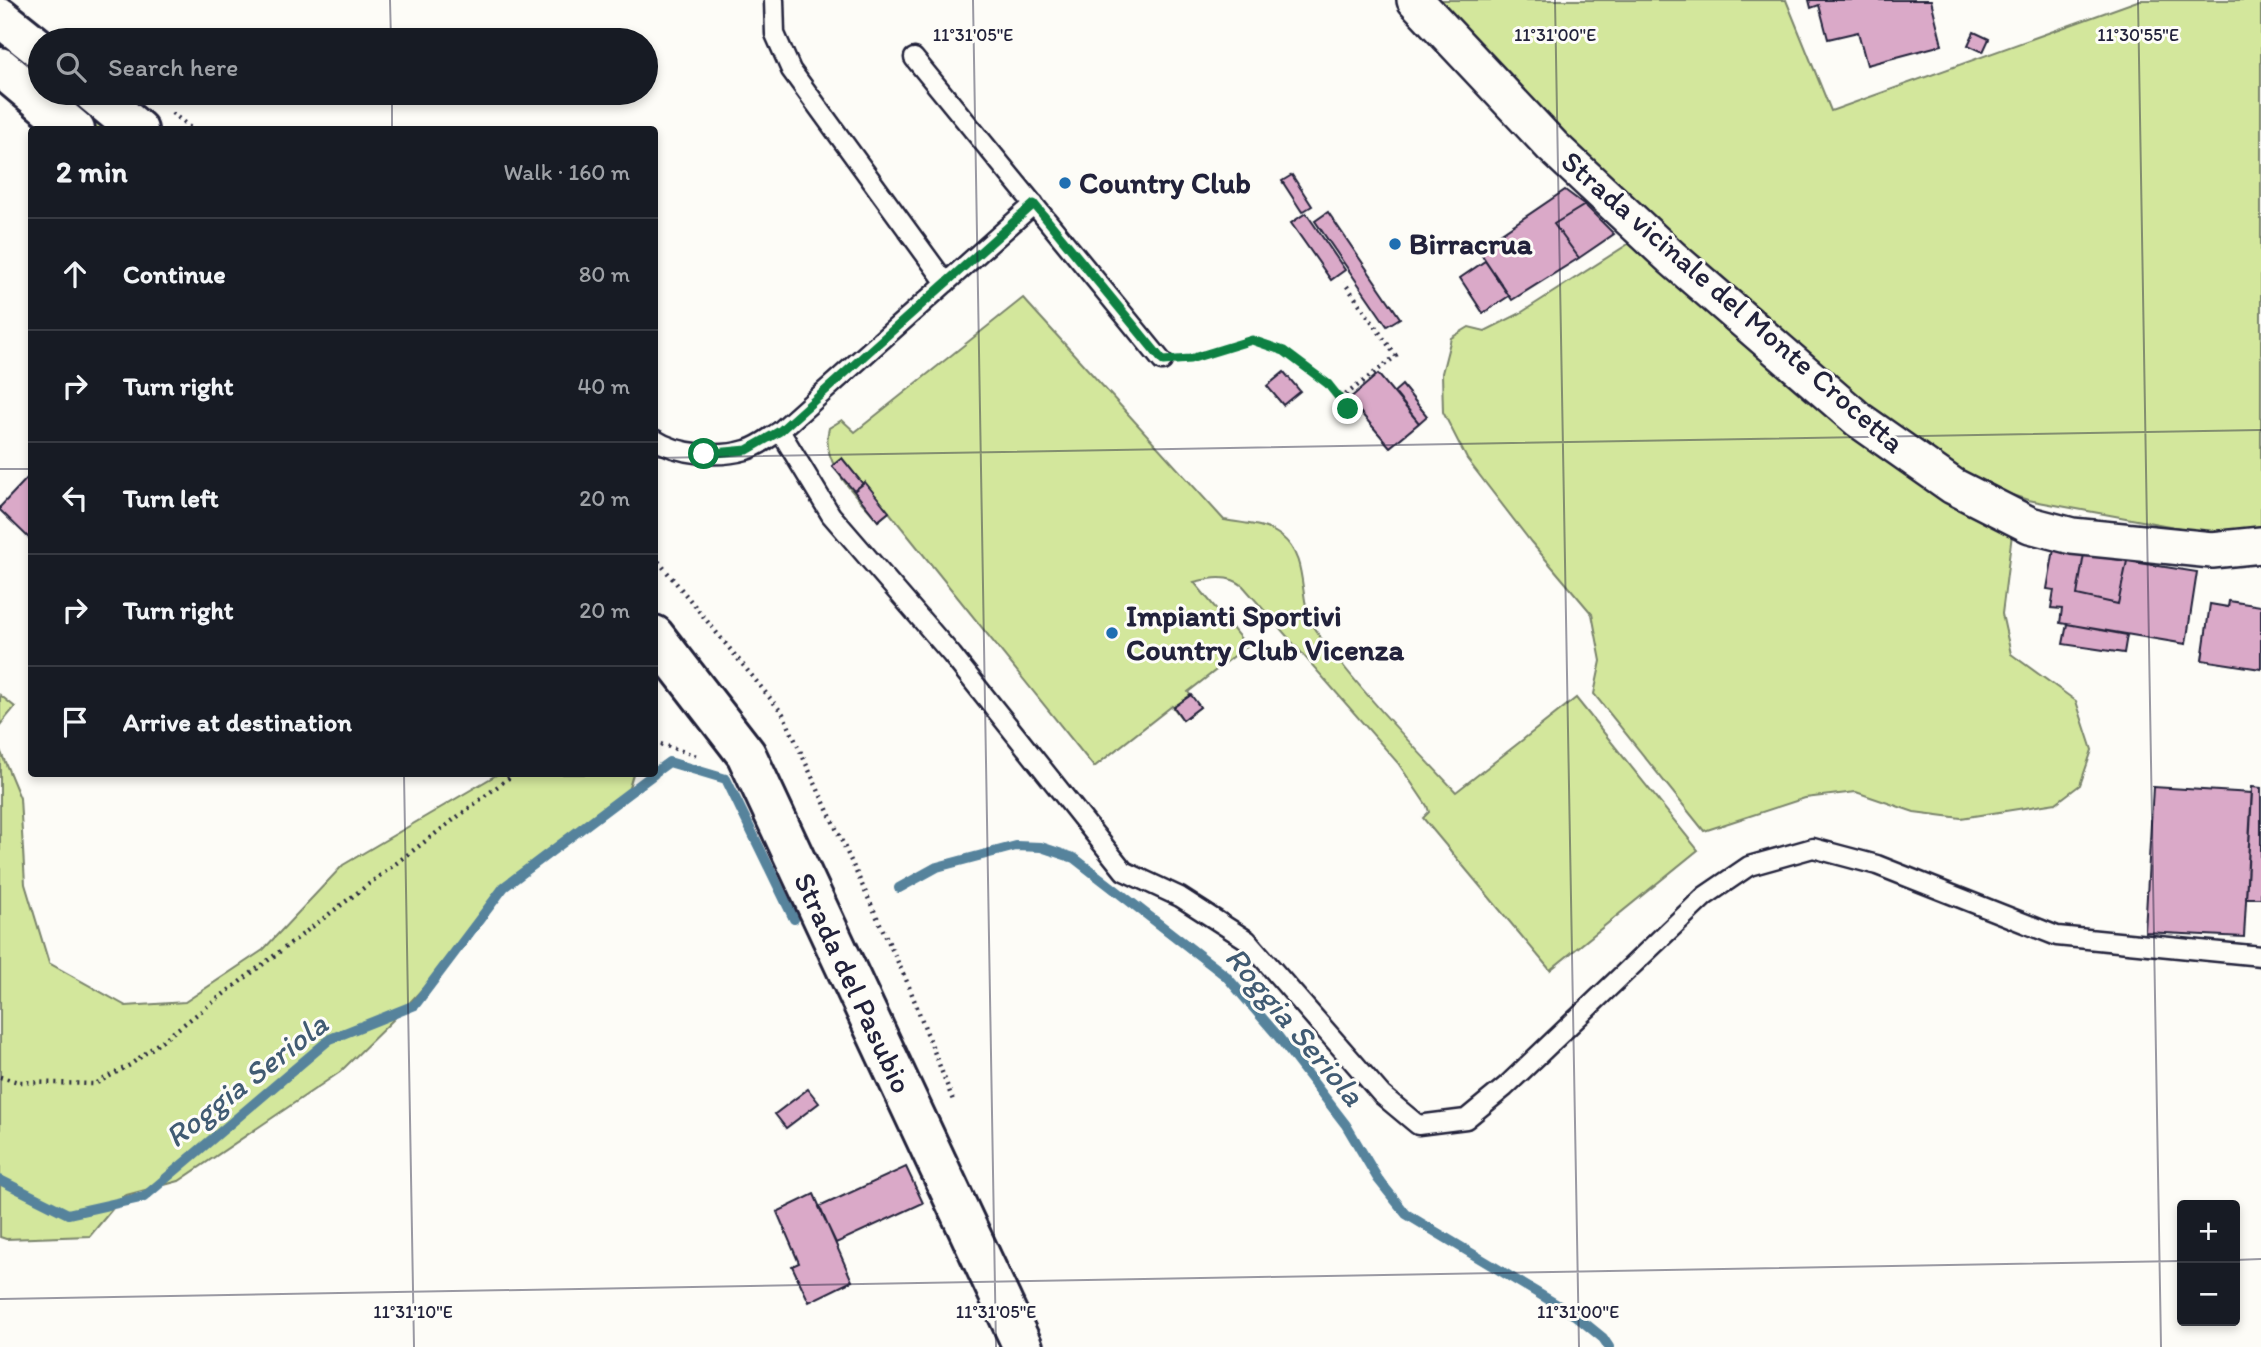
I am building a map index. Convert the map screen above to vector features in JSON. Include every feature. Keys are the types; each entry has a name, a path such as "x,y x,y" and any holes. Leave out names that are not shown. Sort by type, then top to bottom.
{"main road":[{"path":"0,16 28,39"},
{"path":"0,67 28,91"},
{"path":"45,105 70,126"},
{"path":"108,105 133,126"},
{"name":"Strada del Pasubio","path":"658,640 746,754 1023,1347"}],"street":[{"name":"Strada vicinale del Monte Crocetta","path":"1415,0 1552,145 1673,259 1859,419 1953,486 2030,525 2072,536 2212,550 2261,545"}],"lane":[{"path":"774,0 775,34 791,70 946,283"},
{"path":"914,58 1163,361"},
{"path":"658,442 668,448 704,454 747,450 780,431 1034,204"},
{"path":"780,431 831,515 952,655 1124,871 1180,897 1247,940 1382,1095 1418,1125 1466,1119 1505,1087 1705,896 1749,866 1813,848 1877,865 2057,936 2261,956"}],"path":[{"path":"1340,399 1396,356 1344,282"},
{"path":"1163,361 1190,359 1252,340 1284,351 1328,384 1348,409"},
{"path":"658,743 701,757"},
{"path":"0,1077 19,1082 95,1084 130,1065 510,777"}],"green space":[{"path":"1433,0 1786,0 1831,111 2140,0 2261,0 2261,527 2202,532 2028,500 1954,477 1640,216"},
{"path":"67,105 90,105 115,126 93,126"},
{"path":"1633,241 2012,534 2002,614 2011,654 2076,701 2092,750 2080,785 2056,803 1961,818 1914,812 1856,792 1805,798 1704,831 1594,694 1601,661 1592,614 1531,542 1467,459 1443,412 1442,373 1451,338 1469,327 1485,331 1519,314"},
{"name":"Impianti Sportivi Country Club Vicenza","path":"1023,298 1224,520 1268,529 1290,545 1296,555 1308,614 1316,631 1371,700 1456,792 1576,698 1698,850 1550,970 1423,818 1429,812 1427,806 1398,763 1243,586 1226,578 1194,582 1247,646 1188,692 1200,707 1183,720 1172,706 1094,767 889,512 878,521 851,490 829,454 827,441 829,428 842,420 855,432"},
{"path":"0,695 15,707 0,725"},
{"path":"0,750 20,798 25,884 49,963 126,1006 185,1002 263,950 343,865 493,777 632,777 626,798 512,882 451,958 340,1072 179,1181 123,1196 90,1236 0,1237"}],"building":[{"path":"1809,0 1931,0 1942,45 1867,65 1858,32 1828,39 1819,5 1811,8"},
{"path":"1974,32 1989,39 1983,52 1968,45"},
{"path":"1292,175 1312,206 1302,212 1282,181"},
{"path":"1565,190 1585,205 1554,224 1579,258 1512,300 1478,249"},
{"path":"1585,205 1614,234 1579,258 1554,224"},
{"path":"1328,212 1400,318 1387,326 1315,221"},
{"path":"1306,213 1345,270 1331,280 1291,223"},
{"path":"1485,261 1509,296 1483,313 1460,278"},
{"path":"1284,372 1300,391 1283,405 1267,386"},
{"path":"1378,374 1419,423 1390,447 1349,399"},
{"path":"1402,385 1427,416 1419,423 1394,392"},
{"path":"842,458 863,484 854,491 832,466"},
{"path":"28,477 28,537 0,510"},
{"path":"865,482 889,512 878,521 854,491"},
{"path":"2054,549 2084,554 2077,595 2118,604 2127,561 2197,572 2186,644 2060,623 2062,609 2051,608 2054,590 2047,589"},
{"path":"2084,554 2127,561 2118,604 2077,595"},
{"path":"2229,601 2261,606 2261,669 2202,660 2210,604 2228,607"},
{"path":"2067,624 2127,635 2124,653 2063,644"},
{"path":"1191,695 1200,707 1183,720 1174,707"},
{"path":"2153,787 2252,793 2244,937 2145,932"},
{"path":"2252,787 2261,788 2261,898 2246,898"},
{"path":"808,1089 819,1103 786,1128 775,1114"},
{"path":"906,1167 923,1203 836,1243 819,1207"},
{"path":"814,1194 852,1281 809,1302 792,1266 799,1263 777,1212"}],"waterway":[{"name":"Roggia Seriola","path":"658,770 669,762 726,779 794,919"},
{"name":"Roggia Seriola","path":"0,1180 68,1214 144,1197 330,1039 415,1005 504,887 650,777"},
{"name":"Roggia Seriola","path":"899,888 937,867 1016,846 1041,847 1074,858 1226,976 1277,1035 1346,1125 1378,1179 1406,1214 1576,1316 1603,1338 1609,1347"}],"place":[{"name":"Country Club","path":"1065,183"},
{"name":"Birracrua","path":"1395,244"},
{"name":"Impianti Sportivi Country Club Vicenza","path":"1112,633"}],"route":[{"path":"704,454 747,450 780,431 1034,204 1163,361 1190,359 1252,340 1284,351 1328,384 1348,409"}]}
